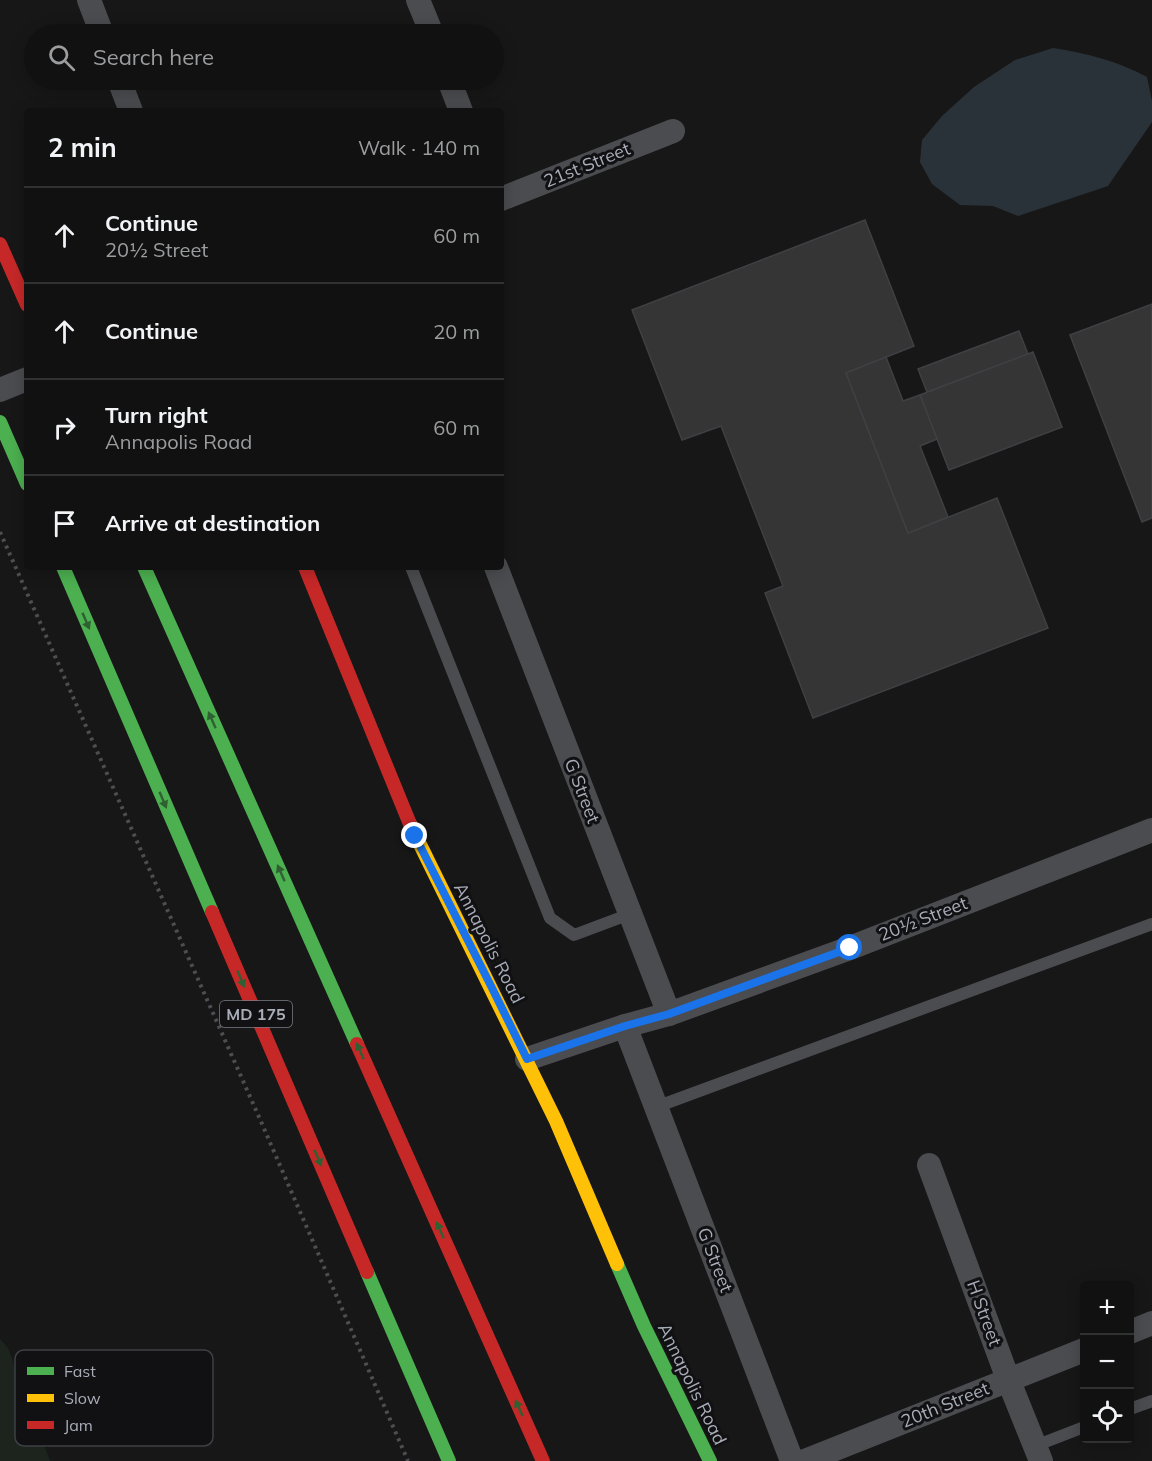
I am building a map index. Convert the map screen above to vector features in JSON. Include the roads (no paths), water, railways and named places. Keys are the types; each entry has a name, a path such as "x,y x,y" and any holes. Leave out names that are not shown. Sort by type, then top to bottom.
{"main road":[{"path":"0,244 24,298"},
{"path":"0,422 24,477"},
{"name":"MD 175","path":"64,570 449,1461"},
{"path":"145,570 543,1461"},
{"name":"Annapolis Road","path":"306,570 415,836 556,1120 644,1326 710,1461"}],"street":[{"path":"89,0 98,24"},
{"path":"418,0 428,24"},
{"path":"123,90 130,108"},
{"path":"453,90 460,108"},
{"name":"21st Street","path":"504,198 673,131"},
{"path":"0,390 24,380"},
{"name":"G Street","path":"497,570 669,1014"},
{"name":"20½ Street","path":"527,1059 625,1026 669,1014 850,948 1152,830"},
{"name":"G Street","path":"625,1026 792,1461"},
{"name":"H Street","path":"929,1165 1008,1379 1038,1453"},
{"path":"1134,1330 1152,1323"},
{"name":"20th Street","path":"805,1461 1080,1352"}],"lane":[{"path":"412,570 550,918 574,935 630,914"},
{"path":"656,1107 1152,924"},
{"path":"1134,1408 1152,1401"},
{"path":"1038,1453 1080,1429"}]}
